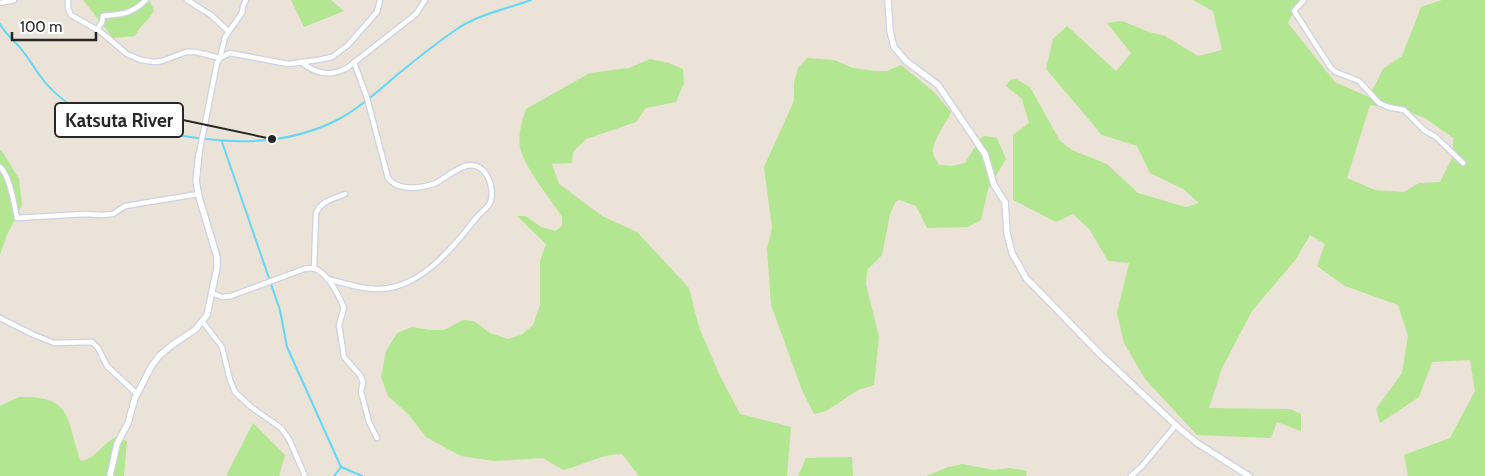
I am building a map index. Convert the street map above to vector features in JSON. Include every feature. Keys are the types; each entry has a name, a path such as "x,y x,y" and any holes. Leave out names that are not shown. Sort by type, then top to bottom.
{"street":[{"path":"0,3 14,0"},
{"path":"68,0 68,8 71,15 114,41 127,54 141,60 162,61 186,52 196,52 220,58 230,53 288,64 332,57 347,46 376,12 380,0"},
{"path":"97,30 103,16 129,13 139,8 146,0"},
{"path":"188,0 202,8 228,31"},
{"path":"110,476 117,444 128,423 137,394 151,367 159,356 172,345 196,330 207,315 217,268 217,257 198,194 196,171 217,63 225,37 242,13 246,0"},
{"path":"300,62 314,71 329,74 338,72 354,62 416,14 425,0"},
{"path":"888,0 890,31 894,47 906,61 938,85 985,154 994,186 1005,202 1007,233 1012,253 1026,278 1102,355 1176,425 1197,443 1249,476"},
{"path":"1304,0 1294,11 1331,68 1336,72 1359,81 1379,103 1404,110 1424,130 1436,137 1463,163"},
{"path":"327,279 368,289 386,288 407,283 431,268 487,208 491,200 492,190 487,175 481,168 474,166 463,166 434,184 419,188 408,188 392,183 388,178 367,98 354,62"},
{"path":"0,167 4,170 17,218 113,214 125,206 198,194"},
{"path":"314,269 316,213 322,203 344,194"},
{"path":"212,293 222,297 231,296 304,269 319,270 327,279 344,308 339,324 344,358 360,375 363,382 362,392 369,422 377,438"},
{"path":"0,318 54,343 92,342 98,348 107,366 137,394"},
{"path":"203,322 222,348 230,380 236,392 242,400 281,428 289,439 305,476"},
{"path":"1131,476 1142,466 1176,425"}],"green space":[{"path":"83,0 149,0 154,10 135,36 113,38"},
{"path":"291,0 331,0 344,11 304,27"},
{"path":"1193,0 1299,0 1288,23 1335,82 1369,97 1383,69 1402,56 1421,7 1442,0 1485,0 1485,476 1408,476 1404,455 1450,438 1475,391 1470,360 1432,362 1419,397 1380,423 1376,409 1402,373 1408,336 1398,305 1345,286 1317,266 1325,244 1310,235 1296,259 1252,311 1222,368 1209,408 1290,409 1301,414 1301,431 1277,422 1271,438 1197,435 1145,379 1124,343 1117,313 1129,263 1108,261 1090,230 1073,214 1056,222 1013,200 1013,135 1029,123 1022,99 1006,86 1010,80 1016,79 1030,87 1060,141 1072,150 1107,164 1138,193 1186,207 1199,203 1183,189 1150,173 1137,146 1102,135 1046,69 1053,39 1067,26 1116,71 1131,53 1107,23 1122,21 1165,36 1198,56 1222,50 1213,11","holes":["1370,105 1409,112 1425,118 1453,138 1453,156 1440,182 1419,183 1404,192 1375,190 1347,178"]},
{"path":"807,58 834,60 853,68 875,71 887,71 901,65 934,92 951,112 934,144 933,154 939,165 952,166 965,163 980,139 985,136 997,138 1006,159 988,189 981,220 968,227 927,228 916,206 899,200 895,203 890,214 882,255 867,270 866,284 879,337 874,385 858,390 826,411 814,414 802,390 771,305 767,249 772,228 764,167 794,101 794,83 798,68"},
{"path":"650,59 669,63 683,69 684,83 676,102 646,108 636,122 586,139 573,152 572,163 552,164 559,184 602,216 637,232 689,288 699,327 719,374 740,414 791,427 787,476 639,476 622,454 599,458 563,470 543,458 494,461 461,456 426,437 408,414 388,396 381,377 386,351 397,333 412,327 444,330 463,320 474,321 490,333 508,339 521,335 533,325 540,305 540,261 546,244 517,216 526,216 541,227 555,231 562,226 562,217 522,155 520,138 526,109 590,73 629,68"},
{"path":"0,150 19,179 22,205 7,235 0,255"},
{"path":"19,397 37,398 59,405 65,412 69,422 81,461 91,457 116,437 127,441 124,476 0,476 0,406"},
{"path":"253,423 285,455 279,476 226,476"},
{"path":"852,457 853,476 798,476 806,458"},
{"path":"962,464 994,470 1010,468 1027,471 1026,476 926,476 948,467"}],"waterway":[{"path":"0,24 54,92 78,110 97,120 110,124 193,138 243,141 267,140 291,136 339,119 362,104 463,25 531,0"},
{"path":"222,142 280,310 287,347 341,467 362,476"},
{"path":"334,476 341,467"}],"place":[{"name":"Katsuta River","path":"272,139"}]}
